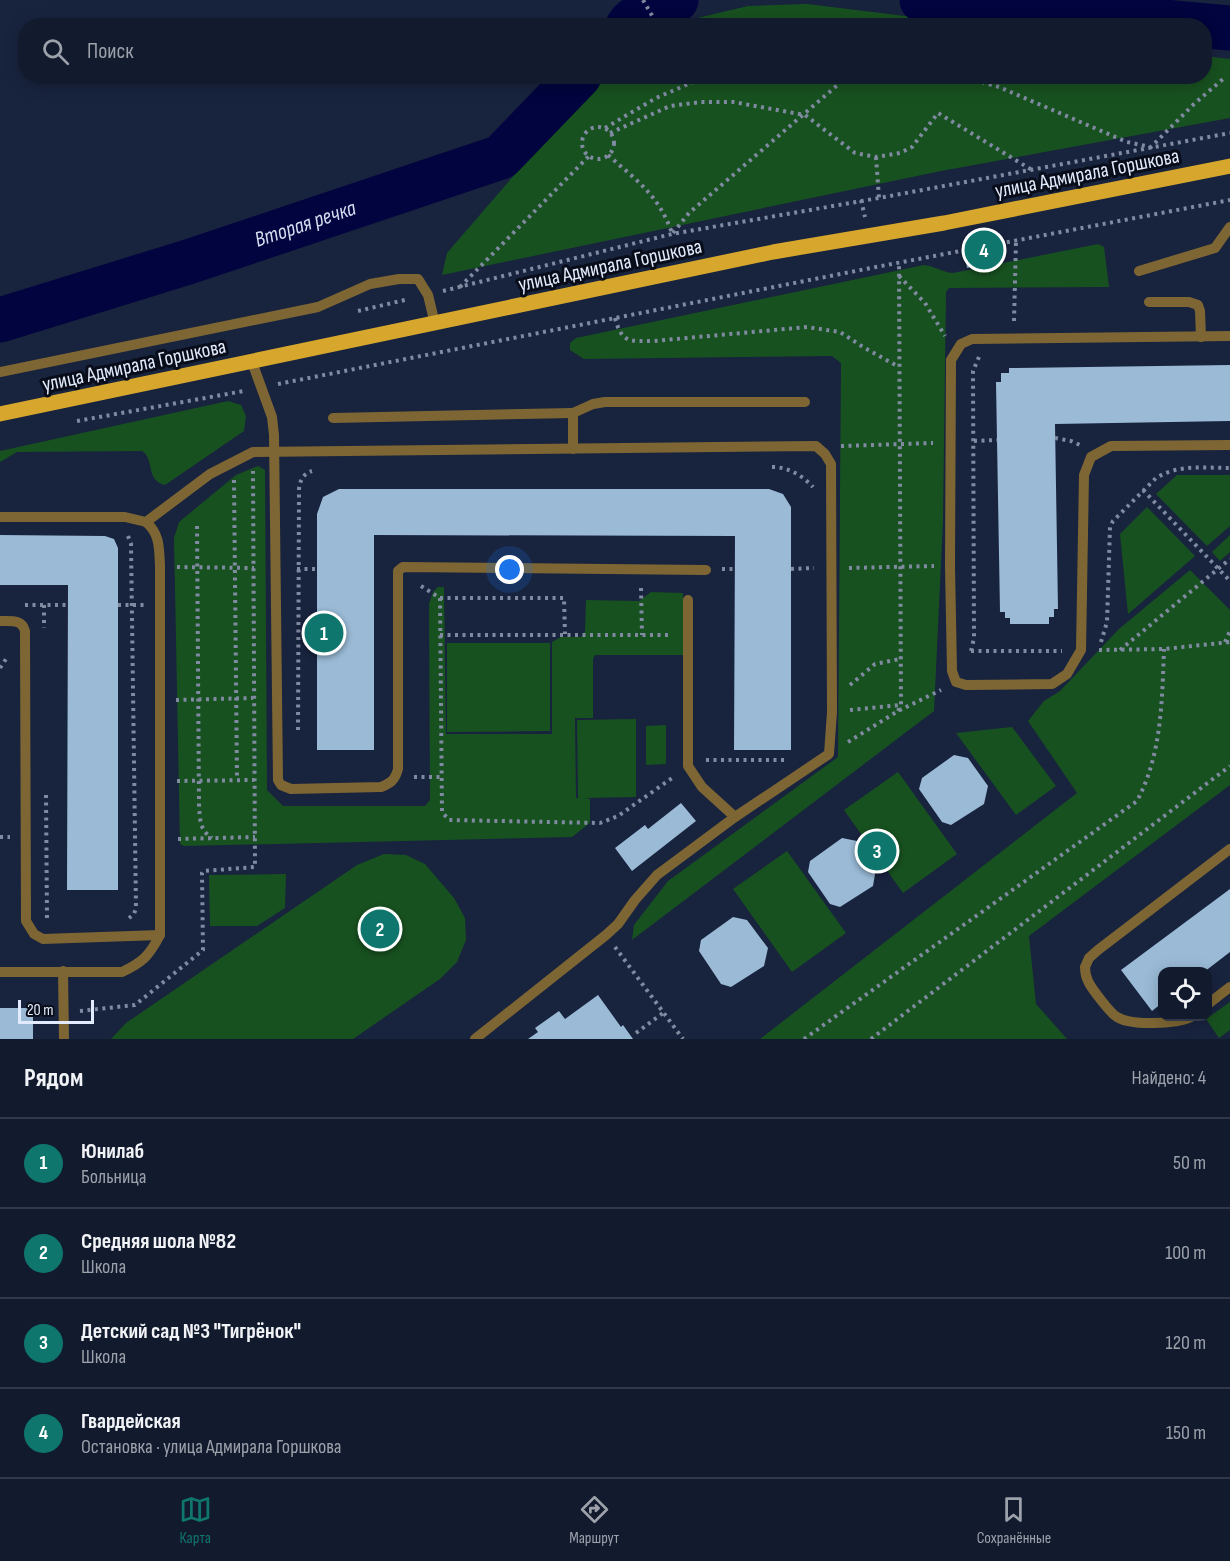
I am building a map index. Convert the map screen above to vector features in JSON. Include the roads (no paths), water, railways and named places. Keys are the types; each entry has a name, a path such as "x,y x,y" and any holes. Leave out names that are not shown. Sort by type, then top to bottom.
{"main road":[{"name":"улица Адмирала Горшкова","path":"0,414 773,252 944,223 1230,166"}],"lane":[{"path":"1138,271 1215,248 1230,226"},
{"path":"0,372 318,307 370,284 399,279 418,279 429,295 435,324"},
{"path":"1149,302 1198,304 1201,337"},
{"path":"1230,336 972,339 961,344 951,360 952,671 956,682 966,685 1052,684 1067,674 1081,650 1084,475 1091,457 1111,446 1230,445"},
{"path":"252,362 272,417 278,780 281,785 291,789 381,787 391,783 396,777 398,770 399,571 402,567 706,570"},
{"path":"333,418 573,413 593,404 605,402 805,402"},
{"path":"573,413 573,449"},
{"path":"146,522 210,474 253,452 816,446 825,454 831,464 832,712 829,754 735,817 657,875 618,924 606,935 475,1039"},
{"path":"0,517 125,516 146,522 153,528 158,539 160,606 161,839 160,935 150,954 138,964 122,972 0,972"},
{"path":"687,600 687,763 702,787 735,817"},
{"path":"0,621 16,621 24,627 25,631 26,921 34,934 43,939 160,935"},
{"path":"1170,1021 1131,1022 1117,1017 1088,982 1085,967 1089,958 1098,950 1230,849"},
{"path":"63,971 64,1039"},
{"path":"1212,1001 1230,987"}],"waterway":[{"name":"Вторая речка","path":"637,18 676,0"},
{"name":"Вторая речка","path":"922,0 1120,18"},
{"name":"Вторая речка","path":"1212,26 1230,28"},
{"name":"Вторая речка","path":"0,320 188,262 501,157 571,84"}],"place":[{"name":"Гвардейская","path":"984,250"},
{"name":"Юнилаб","path":"324,633"},
{"name":"Детский сад №3 \"Тигрёнок\"","path":"877,851"},
{"name":"Средняя шола №82","path":"380,929"}]}
